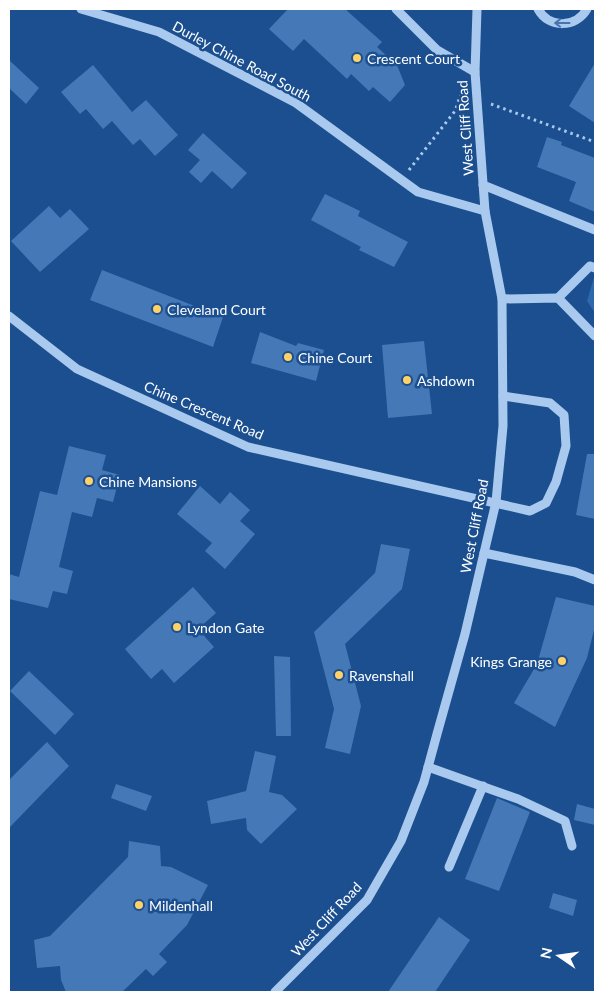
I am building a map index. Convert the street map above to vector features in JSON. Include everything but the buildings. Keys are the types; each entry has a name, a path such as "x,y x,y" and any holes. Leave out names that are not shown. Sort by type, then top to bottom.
{"street":[{"name":"Durley Chine Road South","path":"81,9 159,32 296,102 418,192 485,210"},
{"path":"396,9 437,50 472,70"},
{"name":"West Cliff Road","path":"275,992 367,900 401,841 428,766 465,634 496,502 503,426 502,299 485,210 477,99 472,70 477,9"},
{"path":"538,9 551,22 565,24 579,19 587,9"},
{"path":"483,185 595,230"},
{"path":"502,299 558,298 590,266 595,268"},
{"path":"558,298 595,336"},
{"name":"Chine Crescent Road","path":"9,316 77,369 248,447 530,511 546,504 556,482 566,446 564,415 550,403 503,396"},
{"path":"484,553 574,572 595,580"},
{"path":"428,766 518,799 565,821 572,846"},
{"path":"448,867 483,786"}],"path":[{"path":"401,180 455,111 472,70"},
{"path":"477,99 595,142"}],"shaded area":[{"path":"595,274 595,313 587,301"}],"place":[{"name":"Crescent Court","path":"357,58"},
{"name":"Cleveland Court","path":"157,309"},
{"name":"Chine Court","path":"288,357"},
{"name":"Ashdown","path":"407,380"},
{"name":"Chine Mansions","path":"89,481"},
{"name":"Lyndon Gate","path":"177,627"},
{"name":"Kings Grange","path":"562,661"},
{"name":"Ravenshall","path":"339,675"},
{"name":"Mildenhall","path":"139,905"}]}
